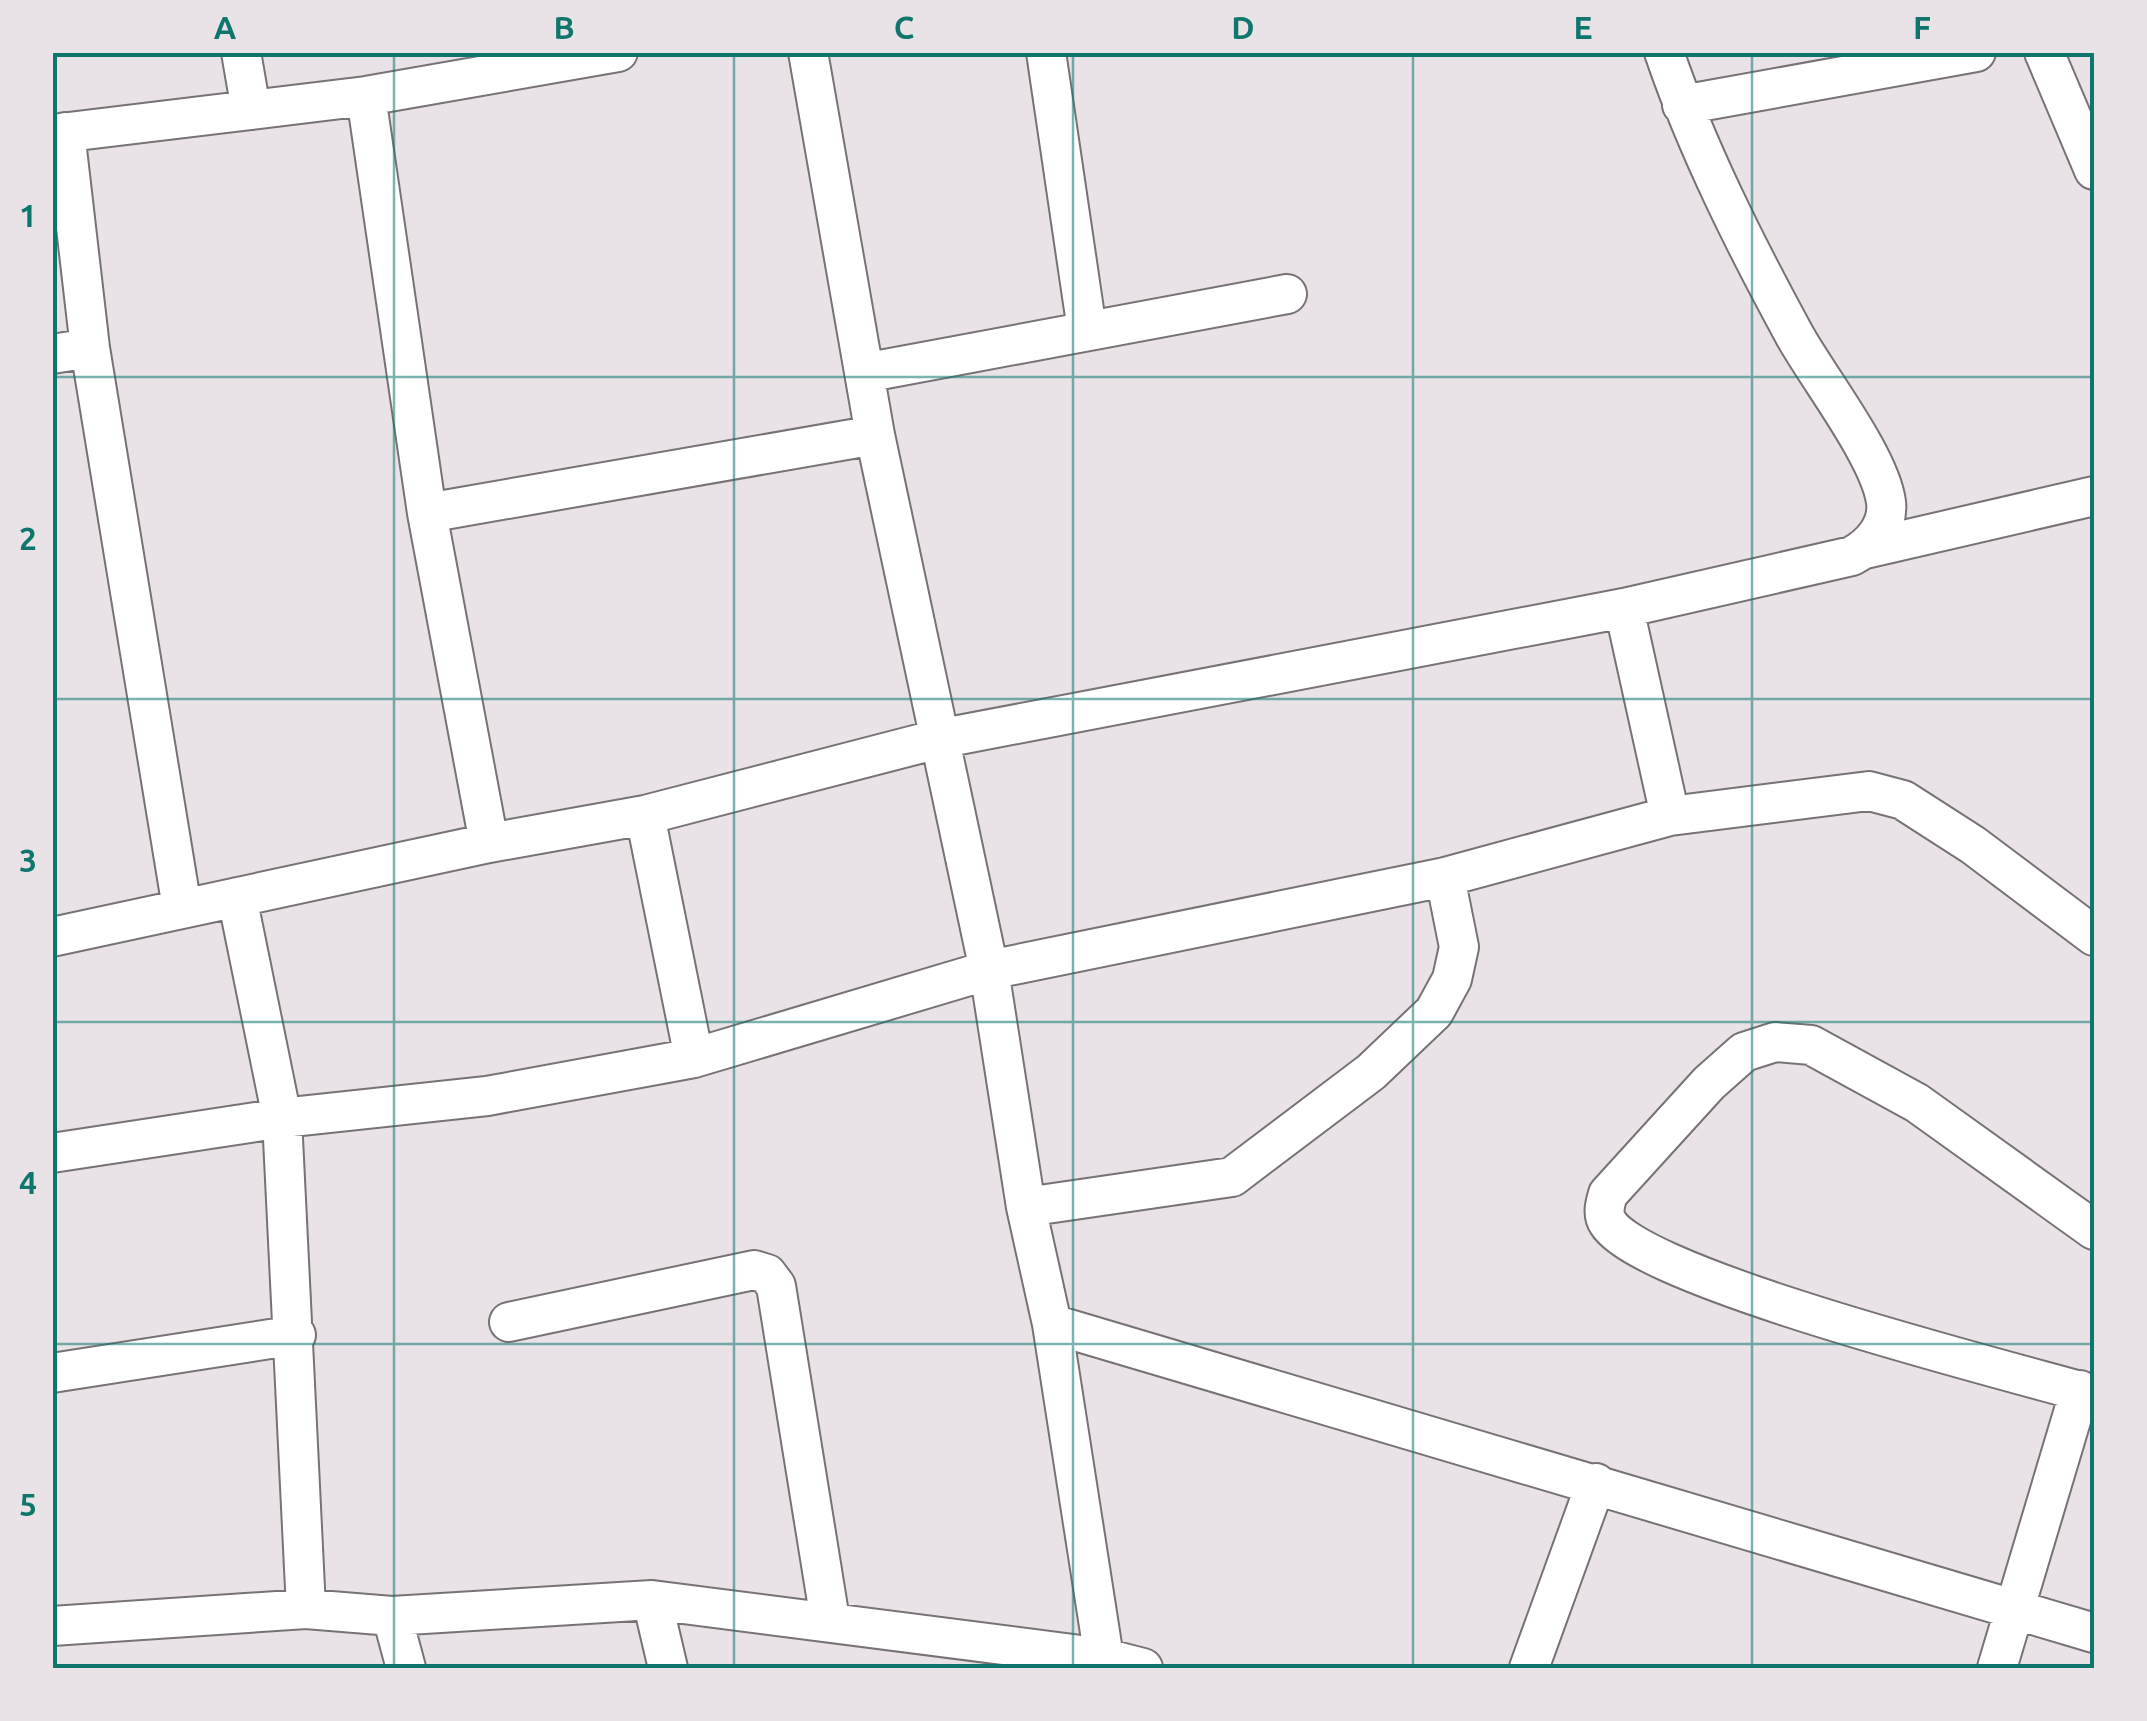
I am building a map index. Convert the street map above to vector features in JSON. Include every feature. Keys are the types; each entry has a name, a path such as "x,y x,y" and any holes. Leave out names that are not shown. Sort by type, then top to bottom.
{"street":[{"path":"241,52 251,110"},
{"path":"182,908 90,348 59,133 366,96 561,58 618,52"},
{"path":"808,52 875,435 990,970 1026,1207 1052,1324 1104,1658"},
{"path":"1046,52 1087,330"},
{"path":"1664,52 1682,105 1795,335 1879,482 1886,512 1884,525 1865,549"},
{"path":"1682,105 1976,52"},
{"path":"2044,52 2094,170"},
{"path":"366,96 426,513 489,843"},
{"path":"864,373 1287,294"},
{"path":"52,354 90,348"},
{"path":"426,513 875,435"},
{"path":"52,937 489,843 644,815 938,738 1624,608 2094,496"},
{"path":"1624,608 1670,816"},
{"path":"52,1154 282,1118 487,1096 694,1058 990,970 1445,877 1670,816 1869,791 1903,800 1973,845 2094,936"},
{"path":"644,815 694,1058"},
{"path":"1026,1207 1232,1177 1371,1072 1434,1012 1452,979 1459,948 1445,877"},
{"path":"237,897 282,1118 296,1335 306,1609"},
{"path":"1997,1668 2087,1392 1710,1280 1620,1236 1606,1222 1604,1206 1608,1194 1709,1083 1744,1052 1775,1042 1812,1046 1917,1104 2094,1230"},
{"path":"509,1322 754,1270 767,1274 776,1286 830,1620"},
{"path":"1052,1324 2094,1633"},
{"path":"52,1373 296,1335"},
{"path":"1530,1668 1596,1483"},
{"path":"652,1600 668,1668"},
{"path":"52,1626 306,1609 392,1616 652,1600 830,1620 1104,1658 1143,1668"},
{"path":"392,1616 406,1668"}]}
